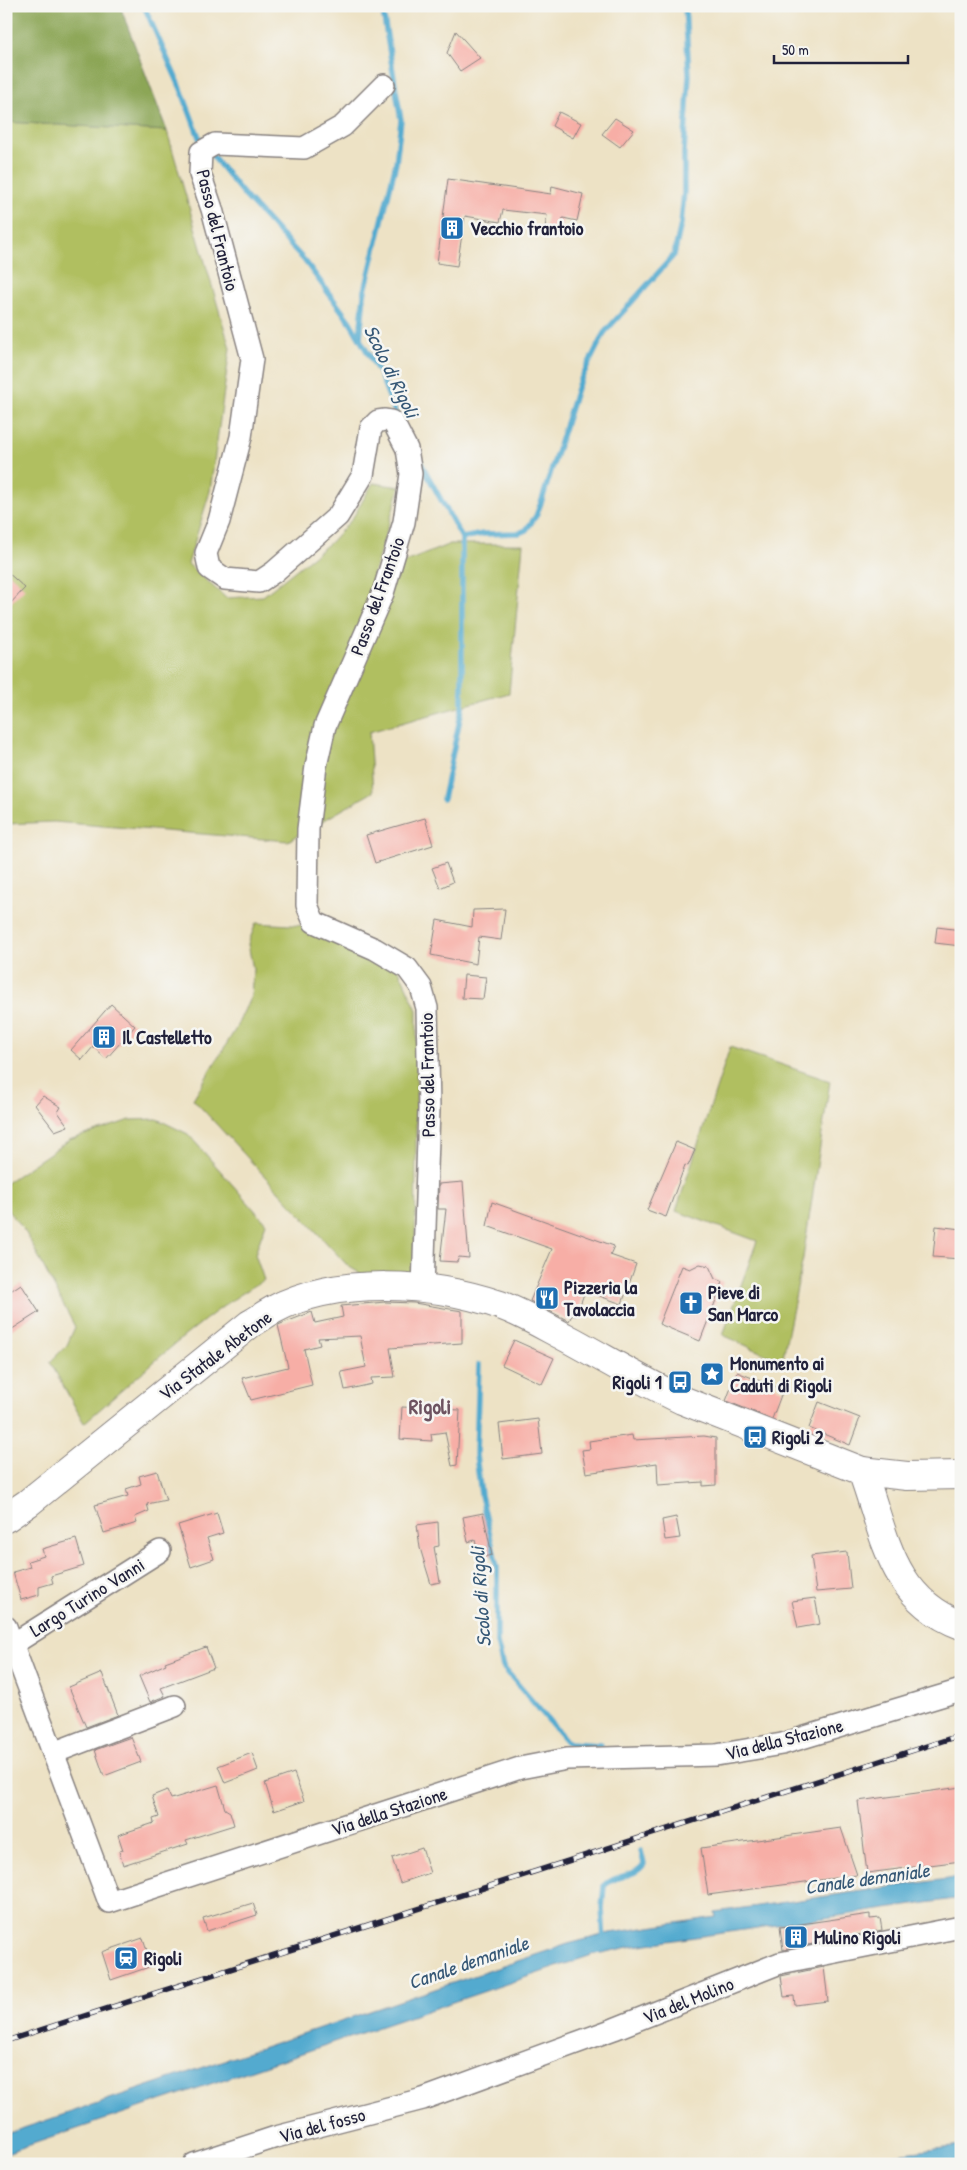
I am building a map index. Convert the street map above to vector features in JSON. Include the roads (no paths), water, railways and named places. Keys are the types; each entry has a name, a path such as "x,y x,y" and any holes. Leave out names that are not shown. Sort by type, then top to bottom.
{"main road":[{"name":"Via Statale Abetone","path":"6,1518 28,1503 250,1324 273,1310 314,1296 355,1286 423,1288 471,1297 500,1305 534,1320 682,1400 862,1471 907,1476 961,1475"},
{"path":"862,1471 891,1554 909,1589 929,1609 941,1617 961,1625"}],"street":[{"name":"Passo del Frantoio","path":"384,85 343,126 304,148 214,144 201,152 200,174 212,208 252,359 242,437 219,521 206,553 209,568 225,579 259,582 274,572 338,516 363,475 371,428 378,422 385,420 394,424 407,449 411,474 404,522 382,593 325,726 316,766 308,829 308,905 314,922 375,948 407,968 421,987 427,1008 428,1109 423,1288"},
{"name":"Largo Turino Vanni","path":"10,1635 160,1551"},
{"name":"Via della Stazione","path":"10,1635 109,1902 520,1768 567,1759 716,1755 782,1744 961,1690"},
{"path":"53,1753 175,1706"},
{"name":"Via del Molino","path":"423,2099 614,2029 780,1963 961,1927"},
{"name":"Via del fosso","path":"194,2164 276,2137 423,2099"}],"water":[{"path":"961,1877 961,1898 634,1946 592,1955 6,2153 6,2134 568,1944 610,1933 716,1917 715,1912"},
{"path":"961,2146 961,2164 820,2164 831,2162"}],"waterway":[{"name":"Scolo di Rigoli","path":"144,6 181,89 200,140 245,196 305,261 350,322 380,374 397,417"},
{"path":"360,338 364,295 396,163 401,120 382,6"},
{"path":"462,538 483,534 519,533 526,530 536,516 542,500 578,385 604,333 674,255 681,224 684,192 684,153 689,75 685,6"},
{"name":"Scolo di Rigoli","path":"416,454 462,538 462,709 443,799"},
{"name":"Scolo di Rigoli","path":"479,1365 476,1455 481,1495 497,1567 497,1643 503,1667 568,1743 600,1745"},
{"name":"Scolo di Rigoli","path":"604,1942 602,1908 604,1886 614,1879 636,1872 644,1864 641,1851"}],"railway":[{"path":"6,2041 961,1735"}],"place":[{"name":"Vecchio frantoio","path":"452,228"},
{"name":"Il Castelletto","path":"104,1037"},
{"name":"Pizzeria la Tavolaccia","path":"547,1298"},
{"name":"Pieve di San Marco","path":"691,1303"},
{"name":"Monumento ai Caduti di Rigoli","path":"712,1374"},
{"name":"Rigoli 1","path":"680,1382"},
{"name":"Rigoli 2","path":"755,1437"},
{"name":"Mulino Rigoli","path":"796,1937"},
{"name":"Rigoli","path":"126,1958"}],"district":[{"name":"Rigoli","path":"430,1406"}],"water label":[{"name":"Canale demaniale","path":"867,1878"},
{"name":"Canale demaniale","path":"468,1962"}]}
